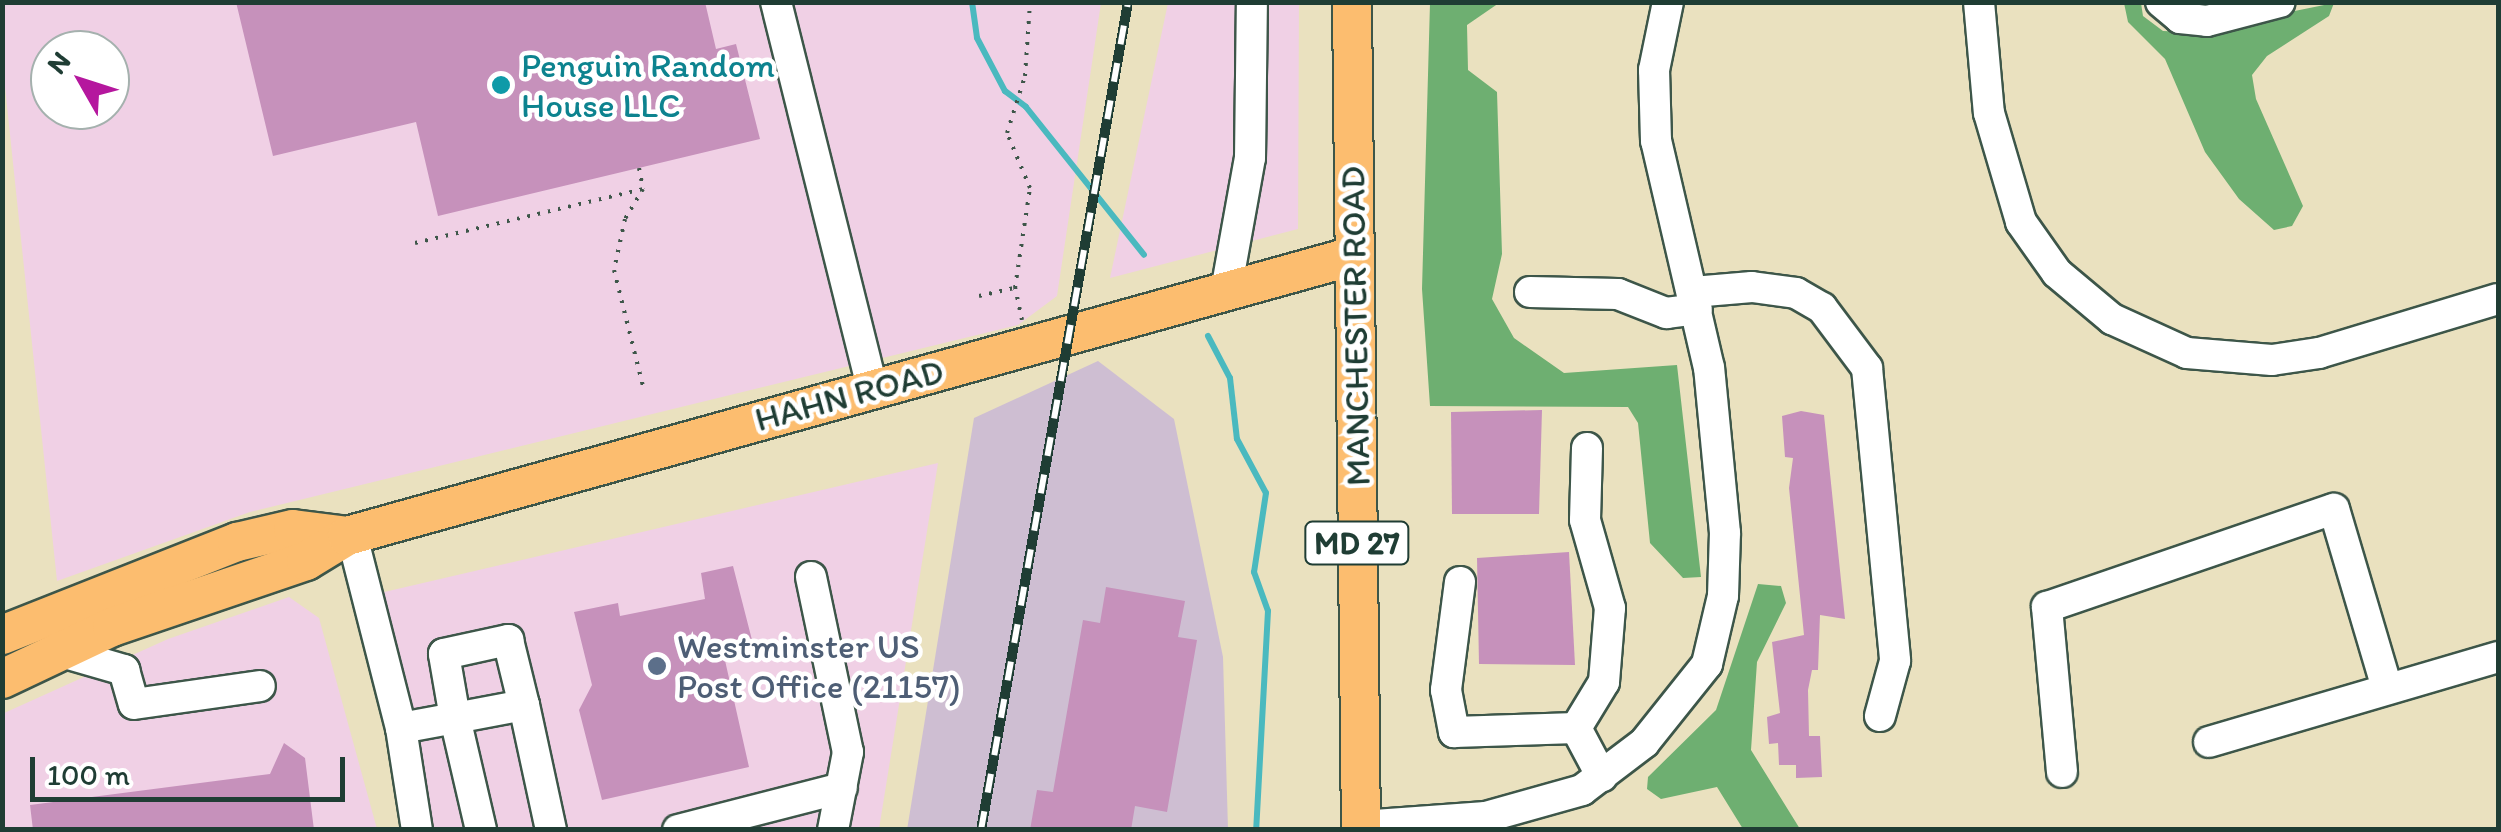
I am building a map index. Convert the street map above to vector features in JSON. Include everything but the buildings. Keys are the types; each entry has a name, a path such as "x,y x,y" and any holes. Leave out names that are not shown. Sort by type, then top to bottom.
{"main road":[{"name":"MANCHESTER ROAD","path":"1352,2 1361,828"},
{"name":"HAHN ROAD","path":"2,679 138,618 306,561 349,536 545,484 620,455 872,390 1353,256"},
{"name":"HAHN ROAD","path":"2,635 237,542 293,529 349,536"}],"street":[{"path":"776,2 872,390"},
{"path":"1226,290 1250,158 1252,2"},
{"path":"1361,828 1488,824 1602,778 1690,694 1716,640 1725,533 1709,368 1662,181 1653,110 1668,2"},
{"path":"1980,2 1989,113 2006,188 2057,273 2112,320 2187,353 2272,360 2335,349 2498,299"},
{"path":"2161,2 2180,18 2207,21 2280,2"},
{"path":"1530,292 1618,294 1666,313 1695,301 1752,287 1796,292 1847,334 1867,368 1894,661 1880,716"},
{"path":"1576,728 1604,682 1610,608 1584,520 1587,448"},
{"path":"2062,772 2047,607 2334,509 2387,688"},
{"path":"349,536 402,728 417,830"},
{"path":"811,577 848,752 833,830"},
{"path":"1460,582 1446,690 1454,732 1576,728"},
{"path":"138,618 124,670 134,704 260,686"},
{"path":"481,830 444,654 508,640 551,830"},
{"path":"62,652 124,670"},
{"path":"2210,742 2498,657"},
{"path":"402,728 524,705"},
{"path":"1576,728 1602,778"},
{"path":"678,830 842,788"}],"path":[{"path":"1027,346 1015,288 1030,188 1010,143 1009,116 1024,76 1030,2"},
{"path":"639,168 643,189 625,220 614,270 644,390"},
{"path":"415,244 643,189"},
{"path":"979,296 1015,288"}],"shaded area":[{"path":"2,3 1101,3 1057,296 1018,325 250,512 57,581 3,68"},
{"path":"1168,3 1299,3 1298,229 1110,278"},
{"path":"1098,361 1174,419 1223,657 1228,829 907,830 974,418"},
{"path":"938,463 879,829 433,829 380,593"},
{"path":"289,597 319,618 377,829 3,829 2,714 168,639"}],"green space":[{"path":"1430,3 1499,3 1467,25 1468,70 1497,92 1502,254 1492,299 1514,338 1564,373 1677,365 1701,577 1683,578 1650,543 1638,423 1628,407 1430,406 1422,289"},
{"path":"2124,3 2141,3 2143,16 2163,31 2190,32 2334,3 2329,16 2267,56 2252,75 2256,99 2303,206 2292,226 2274,230 2239,199 2205,152 2165,59 2128,22"},
{"path":"1758,584 1781,586 1786,603 1757,662 1751,750 1800,829 1743,829 1717,787 1661,799 1647,789 1648,777 1716,710"}],"waterway":[{"path":"972,2 977,38 1005,91 1026,107 1144,255"},
{"path":"1208,336 1230,378 1237,439 1266,493 1254,572 1268,611 1256,830"}],"railway":[{"path":"981,830 1128,2"}],"place":[{"name":"Penguin Random House LLC","path":"501,85"},
{"name":"Westminster US Post Office (21157)","path":"657,666"}]}
